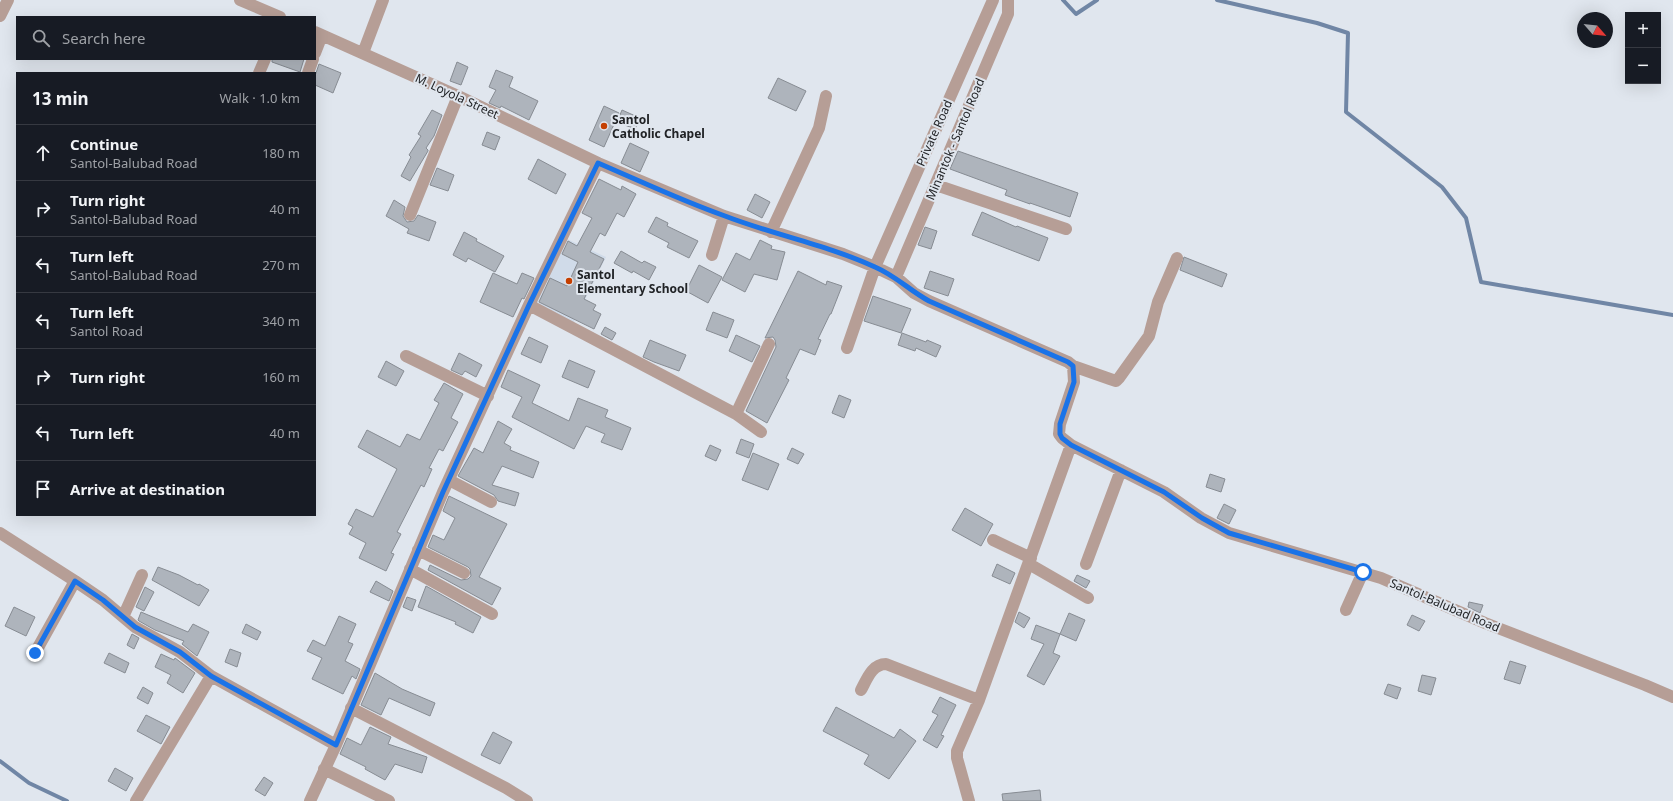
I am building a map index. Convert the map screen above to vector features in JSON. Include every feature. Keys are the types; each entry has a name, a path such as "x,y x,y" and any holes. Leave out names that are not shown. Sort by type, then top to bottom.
{"street":[{"path":"0,16 8,0"},
{"path":"363,53 383,0"},
{"name":"Private Road","path":"847,348 875,267 993,0"},
{"name":"Minantok - Santol Road","path":"896,277 1008,14 1008,0"},
{"path":"244,1 278,16"},
{"path":"316,47 318,34"},
{"name":"M. Loyola Street","path":"318,34 458,96 598,163"},
{"path":"259,72 265,60"},
{"path":"308,72 313,60"},
{"path":"410,215 458,96"},
{"path":"771,232 819,128 826,96"},
{"path":"314,800 324,769 336,745 449,480 529,305 598,163 724,216 843,254 875,267 896,277 914,293 929,301 1073,366 1116,381 1150,336 1158,302 1177,258"},
{"path":"936,185 1066,229"},
{"path":"712,255 724,216"},
{"path":"529,305 736,414 761,432"},
{"path":"736,414 769,344"},
{"path":"406,356 488,396"},
{"name":"Santol-Balubad Road","path":"1073,366 1074,382 1060,424 1060,434 1062,438 1071,445 1164,492 1202,518 1229,533 1363,572 1396,584 1461,613 1673,697"},
{"path":"969,801 957,758 957,751 979,700 1071,445"},
{"path":"1086,564 1122,470"},
{"path":"449,480 490,502"},
{"path":"0,533 103,600 135,627 180,652 211,676 336,745"},
{"path":"993,540 1030,561 1088,598"},
{"path":"418,550 464,573"},
{"path":"410,569 492,614"},
{"path":"1346,610 1363,572"},
{"path":"123,617 142,575"},
{"path":"35,653 75,581"},
{"path":"861,690 873,670 880,664 886,664 979,700"},
{"path":"136,801 211,676"},
{"path":"351,708 506,788 528,801"},
{"path":"324,769 388,801"}],"shaded area":[{"name":"Santol Elementary School","path":"565,238 606,257 573,324 532,304"}],"building":[{"path":"272,60 304,60 300,72 272,62"},
{"path":"457,62 468,67 461,85 450,81"},
{"path":"319,64 341,73 333,93 316,85 316,73"},
{"path":"496,70 513,77 509,87 538,101 529,120 501,106 500,108 489,103 496,90 489,87"},
{"path":"778,78 806,91 796,111 768,98"},
{"name":"Santol Catholic Chapel","path":"604,106 619,113 604,147 589,140"},
{"path":"432,110 442,115 434,136 426,148 428,151 410,181 401,176 411,157 409,155 421,136 418,134"},
{"path":"622,110 640,118 635,129 617,122"},
{"path":"487,132 500,137 495,150 482,145"},
{"path":"630,143 649,152 640,172 621,163"},
{"path":"958,151 1078,193 1070,217 1005,195 1007,190 950,169"},
{"path":"538,159 566,174 556,194 528,179"},
{"path":"437,168 454,175 448,191 430,185"},
{"path":"599,179 621,190 622,186 636,194 624,217 617,213 605,236 600,233 590,252 604,259 584,299 596,305 593,310 601,314 594,329 539,302 550,278 567,286 578,262 562,254 568,241 577,246 592,218 582,213"},
{"path":"755,194 770,202 762,218 747,210"},
{"path":"394,200 405,207 403,216 407,222 414,221 418,215 436,222 429,241 407,233 409,229 386,216"},
{"path":"982,212 1016,227 1017,226 1048,238 1039,261 972,235"},
{"path":"656,217 668,223 667,226 698,241 689,258 667,247 669,243 648,232"},
{"path":"925,227 937,231 931,249 918,245"},
{"path":"464,232 477,239 476,241 504,256 495,272 468,258 466,262 453,255"},
{"path":"760,240 772,246 771,249 785,252 777,280 754,274 745,292 722,280 736,253 750,260"},
{"path":"621,251 642,263 644,261 656,267 649,280 614,263"},
{"path":"1184,257 1227,274 1222,287 1180,270"},
{"path":"699,265 722,277 708,303 686,291"},
{"path":"798,271 826,285 827,281 842,286 831,314 818,339 821,340 815,355 800,349 786,378 789,380 767,423 746,411 776,347 773,337 765,338"},
{"path":"930,271 954,279 948,296 924,288"},
{"path":"493,273 517,284 522,273 534,278 513,317 480,302"},
{"path":"873,296 911,309 901,333 864,321"},
{"path":"713,312 734,320 727,338 706,330"},
{"path":"605,327 616,333 612,340 601,334"},
{"path":"902,333 926,342 927,340 941,346 936,357 916,348 915,351 898,345"},
{"path":"736,335 760,346 752,362 729,351"},
{"path":"529,337 548,346 541,363 521,354"},
{"path":"650,340 686,355 679,371 643,357"},
{"path":"459,353 482,365 476,377 465,371 462,375 451,370"},
{"path":"569,360 595,371 588,388 562,377"},
{"path":"386,361 404,371 396,386 378,377"},
{"path":"508,370 540,385 532,403 569,421 578,398 608,410 605,417 631,428 622,450 601,442 605,434 586,426 574,449 512,417 522,397 501,387"},
{"path":"444,383 463,394 451,418 458,422 443,451 439,449 429,468 432,469 424,487 421,485 397,532 401,534 391,553 394,554 386,571 359,558 366,543 349,534 353,527 348,524 356,509 373,517 397,469 358,447 367,430 400,447 407,434 420,440 439,403 434,400"},
{"path":"839,395 851,400 844,418 832,413"},
{"path":"498,421 512,429 504,443 511,447 510,450 539,462 533,478 502,466 492,485 519,493 515,506 498,501 494,495 458,476 474,448 483,453"},
{"path":"741,439 754,444 749,458 736,453"},
{"path":"710,445 721,450 716,461 705,456"},
{"path":"792,448 804,454 798,464 787,459"},
{"path":"753,453 779,464 768,490 742,480"},
{"path":"1210,474 1225,479 1221,492 1206,487"},
{"path":"449,496 507,524 479,577 501,588 492,605 428,570 430,565 461,580 468,579 471,576 470,569 468,567 428,547 433,535 444,540 455,518 443,511"},
{"path":"1224,504 1236,510 1229,524 1217,518"},
{"path":"965,508 993,524 981,546 952,530"},
{"path":"997,564 1015,573 1010,584 992,576"},
{"path":"158,567 179,575 198,585 199,584 209,590 199,606 152,580"},
{"path":"1077,575 1090,581 1086,588 1074,581"},
{"path":"376,581 393,591 389,601 370,592"},
{"path":"426,586 481,617 473,633 455,624 456,622 418,607"},
{"path":"145,587 154,592 144,611 136,607"},
{"path":"407,597 416,600 412,611 403,607"},
{"path":"1469,602 1483,605 1480,613 1468,607"},
{"path":"14,607 35,617 26,636 5,626"},
{"path":"141,612 188,632 193,624 209,632 197,656 182,644 184,641 155,630 139,621"},
{"path":"1019,612 1030,618 1024,628 1015,622"},
{"path":"1069,613 1085,620 1076,641 1060,634"},
{"path":"1412,615 1425,621 1419,631 1407,625"},
{"path":"339,616 356,624 348,642 353,644 345,661 360,669 356,679 352,676 343,694 312,679 322,658 307,651 313,640 325,646"},
{"path":"246,624 261,632 257,640 242,633"},
{"path":"1036,625 1060,634 1053,653 1060,656 1044,685 1027,676 1044,644 1031,639"},
{"path":"132,634 139,638 134,649 127,645"},
{"path":"230,649 241,653 237,667 225,662"},
{"path":"109,653 129,663 125,673 104,663"},
{"path":"161,654 174,660 175,658 195,673 183,693 167,683 171,675 155,667"},
{"path":"1510,661 1526,666 1520,684 1504,679"},
{"path":"375,673 402,689 435,703 430,716 389,698 381,715 361,705"},
{"path":"1422,675 1436,678 1431,695 1418,691"},
{"path":"1388,684 1401,688 1397,699 1384,694"},
{"path":"143,687 153,693 148,704 137,698"},
{"path":"940,697 956,705 941,735 944,736 937,748 923,740 938,715 932,712"},
{"path":"836,707 894,738 900,729 916,741 889,779 864,764 869,755 823,731"},
{"path":"146,715 170,727 161,744 137,731"},
{"path":"370,727 391,737 388,744 427,757 422,773 395,764 385,780 365,769 366,767 340,754 347,738 361,745"},
{"path":"493,732 512,742 500,764 481,755"},
{"path":"115,768 133,778 126,791 108,781"},
{"path":"264,777 273,783 265,796 255,790"},
{"path":"1040,790 1041,801 1003,801 1002,794"}],"waterway":[{"path":"1063,0 1076,14 1097,0"},
{"path":"1217,0 1317,23 1348,33 1346,112 1442,187 1466,218 1481,282 1673,315"},
{"path":"0,761 29,783 67,801"}],"place":[{"name":"Santol Catholic Chapel","path":"604,126"},
{"name":"Santol Elementary School","path":"569,281"}],"route":[{"path":"35,653 75,581 103,600 135,627 194,661 211,676 336,745 443,492 529,305 598,163 724,216 843,254 875,267 896,277 914,293 929,301 1068,362 1073,366 1074,382 1060,424 1060,434 1062,438 1071,445 1172,496 1202,518 1229,533 1363,572"}]}
